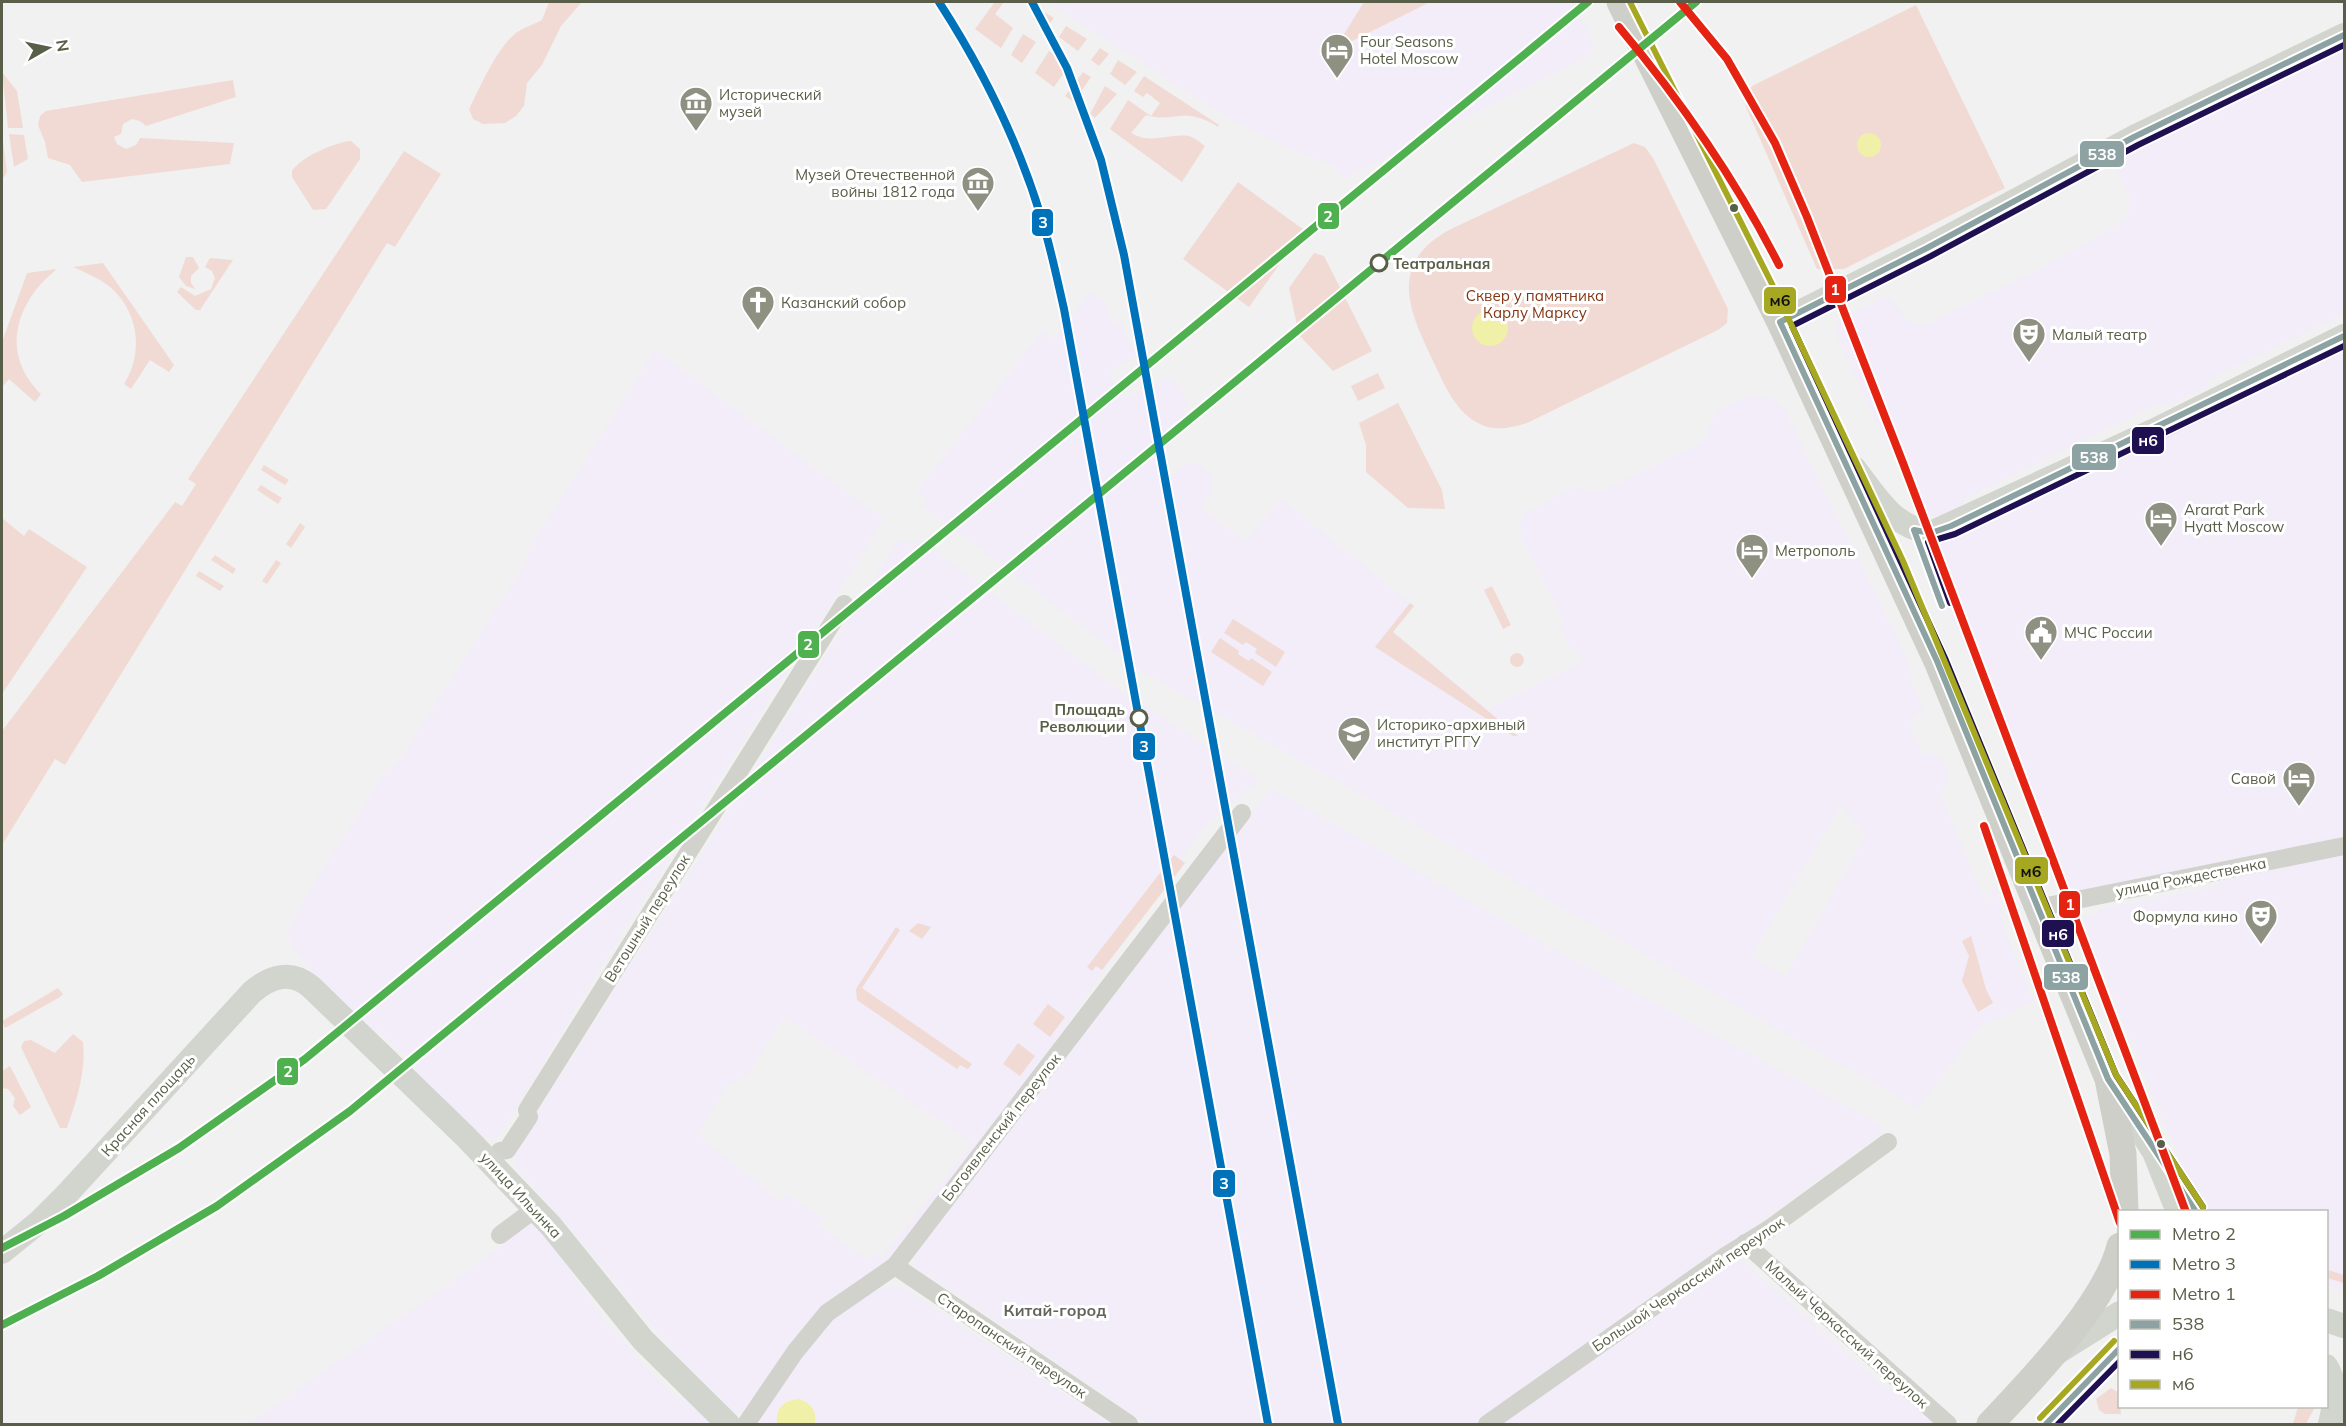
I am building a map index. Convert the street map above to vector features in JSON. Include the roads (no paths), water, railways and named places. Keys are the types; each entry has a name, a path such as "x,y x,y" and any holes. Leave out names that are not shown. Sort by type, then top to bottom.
{"main road":[{"path":"1620,2 1780,322 1937,661 2108,1079 2123,1154 2125,1210"},
{"path":"1990,1425 2055,1354 2108,1276 2118,1251"}],"street":[{"path":"1780,322 1928,248 2134,137 2344,35"},
{"path":"1844,456 1894,519 1914,530 1931,533 2164,425 2344,336"},
{"name":"Ветошный переулок","path":"496,1157 500,1143 520,1112 527,1110 844,603"},
{"name":"Богоявленский переулок","path":"746,1425 795,1353 826,1313 895,1266 1242,813"},
{"name":"улица Рождественка","path":"2037,908 2344,846"},
{"name":"Красная площадь","path":"2,1252 39,1222 66,1195 252,992 272,978 291,976 300,979"},
{"name":"улица Ильинка","path":"300,979 496,1157 535,1209 571,1249 643,1340 728,1425"},
{"path":"2108,1079 2154,1152 2177,1210"},
{"name":"Большой Черкасский переулок","path":"1487,1425 1769,1229 1888,1142"},
{"path":"500,1235 535,1209"},
{"name":"Малый Черкасский переулок","path":"1746,1243 1948,1425"},
{"name":"Старопанский переулок","path":"895,1266 1128,1425"},
{"path":"2055,1354 2118,1314"},
{"path":"2328,1321 2344,1326"},
{"path":"2328,1371 2335,1387 2335,1404 2330,1425"},
{"path":"2335,1425 2344,1414"}],"metro line":[{"name":"3","path":"939,2 985,81 1011,135 1033,191 1054,264 1268,1424"},
{"name":"3","path":"1032,2 1067,68 1101,160 1124,255 1338,1424"},
{"name":"2","path":"2,1248 64,1216 179,1148 305,1059 1588,2"},
{"name":"1","path":"1680,2 1727,59 1775,143 1807,217 1903,463 2185,1210"},
{"name":"2","path":"2,1325 98,1276 217,1206 350,1111 1696,2"},
{"name":"1","path":"1619,27 1706,141 1779,265"},
{"name":"1","path":"1984,826 2118,1217"}],"place":[{"name":"Four Seasons Hotel Moscow","path":"1337,79"},
{"name":"Исторический музей","path":"696,132"},
{"name":"Музей Отечественной войны 1812 года","path":"978,212"},
{"name":"Театральная","path":"1379,263"},
{"name":"Казанский собор","path":"758,331"},
{"name":"Малый театр","path":"2029,363"},
{"name":"Ararat Park Hyatt Moscow","path":"2161,547"},
{"name":"Метрополь","path":"1752,579"},
{"name":"МЧС России","path":"2041,661"},
{"name":"Площадь Революции","path":"1139,718"},
{"name":"Историко-архивный институт РГГУ","path":"1354,762"},
{"name":"Савой","path":"2299,807"},
{"name":"Формула кино","path":"2261,945"}],"district":[{"name":"Китай-город","path":"1055,1310"}],"park label":[{"name":"Сквер у памятника Карлу Марксу","path":"1535,304"}]}
